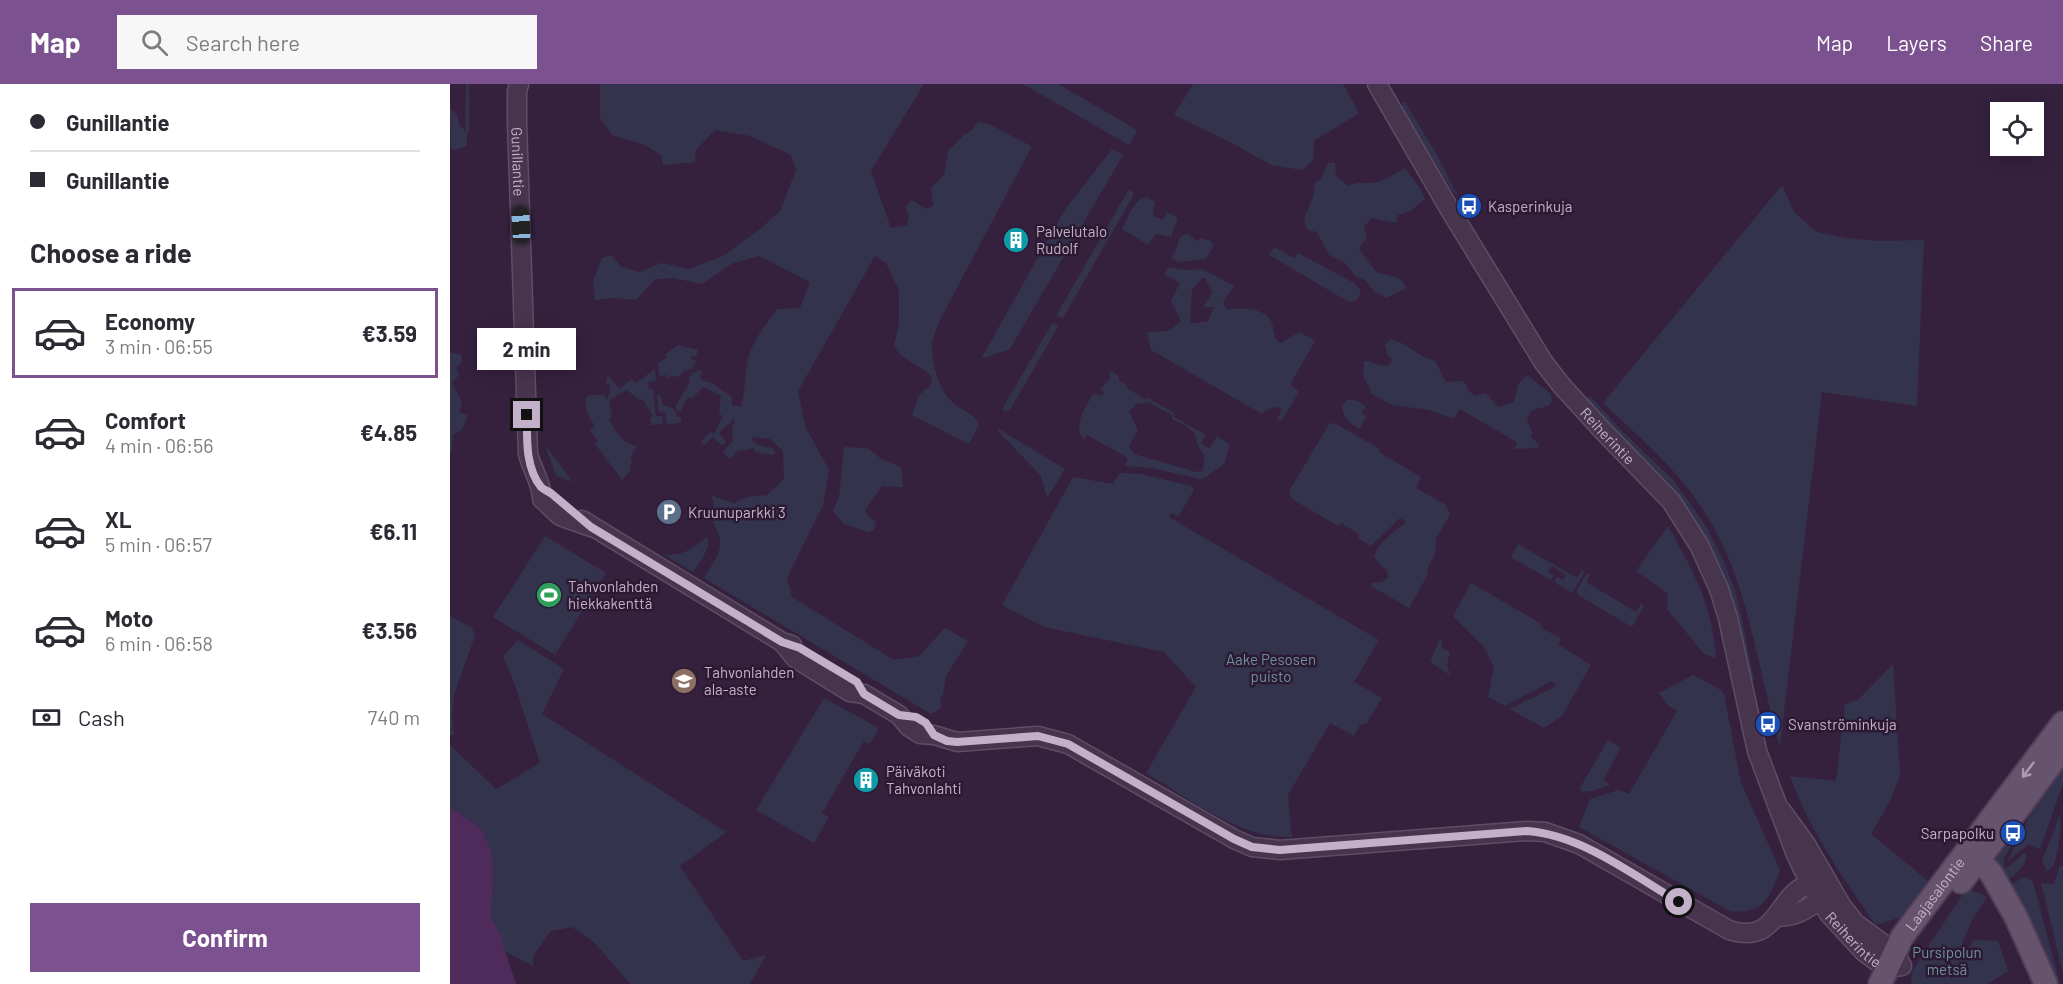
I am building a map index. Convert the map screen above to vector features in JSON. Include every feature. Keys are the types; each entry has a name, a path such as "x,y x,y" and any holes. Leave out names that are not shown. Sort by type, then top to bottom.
{"main road":[{"name":"Laajasalontie","path":"1976,867 2063,723"},
{"name":"Laajasalontie","path":"1891,971 1902,937 1976,867 2063,748"},
{"path":"1976,867 2001,893 2016,917 2046,984"}],"street":[{"name":"Gunillantie","path":"519,84 517,123 527,444 531,463 542,489 542,499 561,516 591,527 782,642 795,658 850,692 864,694 899,715 916,717 926,723 934,735 947,741 957,742 1038,736 1068,744 1234,839 1252,847 1280,850 1527,831 1545,832 1579,844 1729,930 1741,933 1758,932 1777,917 1782,904 1809,882"},
{"name":"Reiherintie","path":"1377,84 1544,363 1603,431 1671,501 1699,544 1719,589 1728,618 1757,751 1795,852 1819,900 1848,937 1891,971"},
{"name":"Reiherintie","path":"1781,810 1807,846 1841,904 1891,971"},
{"path":"1809,882 1829,883"},
{"name":"Gunillantie","path":"1777,917 1791,917 1819,900 1829,883"}],"green space":[{"path":"466,84 469,84 467,146 456,150 451,148 450,109 457,115 460,126 466,131"},
{"path":"600,84 924,84 871,171 891,228 907,225 909,215 905,207 912,200 926,209 933,206 931,188 944,175 948,151 978,122 990,125 1032,146 941,318 933,341 934,366 942,388 951,401 974,417 979,424 971,441 968,444 912,415 919,395 930,386 932,377 902,356 894,346 899,323 899,290 886,263 875,256 798,391 805,426 829,470 823,505 787,578 792,597 894,660 919,656 945,628 968,641 946,676 943,695 940,699 941,708 931,714 704,578 717,557 720,545 720,539 713,523 715,512 712,496 734,503 747,497 767,495 784,479 783,451 770,439 752,437 752,441 761,446 773,448 776,452 773,455 755,452 754,448 735,452 735,455 729,459 723,452 733,441 734,419 719,433 726,442 722,446 713,437 704,445 701,441 710,432 714,434 723,416 719,414 721,396 704,387 691,399 688,397 680,412 676,409 676,405 690,382 688,379 700,370 702,381 710,382 732,397 732,405 741,407 748,360 755,340 777,309 800,308 810,282 759,256 731,264 702,284 673,278 655,279 636,300 615,298 595,300 593,281 602,258 611,255 622,267 639,272 662,263 689,269 723,256 780,211 796,170 791,155 750,136 715,130 696,150 695,162 663,165 661,155 643,144 613,136 600,118"},
{"path":"1023,84 1058,84 1137,130 1129,145"},
{"path":"1193,84 1343,84 1359,113 1314,141 1313,160 1302,170 1271,165 1174,115"},
{"path":"1403,102 1437,155 1459,198 1451,189 1401,106"},
{"path":"1112,149 1123,155 1010,349 981,359 1064,211"},
{"path":"1328,163 1335,163 1336,176 1348,186 1381,181 1405,168 1422,191 1425,199 1410,211 1398,215 1396,223 1371,218 1364,227 1367,239 1359,249 1376,272 1401,280 1406,287 1387,298 1375,292 1365,280 1355,276 1345,263 1329,255 1317,232 1308,230 1306,226 1305,216 1313,198 1315,182 1320,180"},
{"path":"1782,185 1794,212 1817,232 1878,241 1924,240 1917,406 1822,392 1780,746 1741,591 1717,532 1679,477 1655,451 1603,403"},
{"path":"1129,189 1133,196 1063,318 1056,316"},
{"path":"1147,197 1155,202 1153,216 1163,220 1167,212 1178,218 1171,237 1156,234 1148,245 1122,229 1138,202"},
{"path":"1187,233 1196,241 1202,238 1214,245 1206,259 1179,262 1171,258 1179,238"},
{"path":"1274,247 1294,258 1298,253 1354,283 1360,290 1360,295 1355,301 1349,302 1269,255"},
{"path":"1169,267 1187,270 1202,269 1234,286 1223,302 1227,310 1245,309 1263,313 1271,321 1277,341 1280,343 1300,332 1315,341 1292,381 1291,385 1299,392 1282,420 1277,420 1282,408 1271,408 1262,414 1151,350 1147,332 1169,331 1181,321 1171,301 1180,283 1164,274","holes":["1202,278 1205,278 1212,293 1203,307 1214,307 1208,321 1190,324 1192,290"]},
{"path":"1053,322 1058,327 1011,408 1006,412 1002,409"},
{"path":"1391,339 1435,361 1446,382 1463,381 1468,391 1476,396 1486,393 1498,407 1514,402 1518,384 1526,376 1530,377 1551,394 1552,401 1548,406 1532,410 1527,418 1532,433 1531,437 1539,445 1537,448 1514,449 1517,442 1460,409 1455,417 1451,418 1429,410 1392,405 1370,393 1371,390 1363,377 1364,361 1388,366 1392,360 1387,354 1385,344"},
{"path":"678,345 698,350 696,356 692,355 691,359 697,361 691,369 685,370 678,377 672,376 667,379 667,375 659,376 658,363 667,358 665,355"},
{"path":"450,353 462,356 456,368 459,375 452,383 462,402 459,412 468,415 462,430 453,435 450,453"},
{"path":"655,369 656,381 648,382 649,389 653,389 656,416 662,416 663,424 651,425 650,419 653,416 643,399 639,400 627,390 609,400 612,417 609,419 614,428 623,440 637,446 630,459 633,461 629,468 631,470 622,480 595,444 598,441 590,430 595,426 587,411 586,399 588,395 605,395 606,400 610,393 610,385 606,383 608,375 619,389 632,379 636,383"},
{"path":"1109,370 1119,376 1119,380 1127,385 1128,389 1174,413 1174,417 1206,435 1201,443 1209,449 1217,436 1229,444 1225,463 1205,478 1200,479 1152,468 1125,466 1128,458 1087,435 1084,440 1079,429 1083,411 1093,394 1102,396 1104,392 1100,389 1110,379","holes":["1148,402 1172,415 1172,419 1187,426 1195,434 1197,444 1204,455 1203,471 1196,472 1134,454 1129,446 1138,430 1129,412 1136,404"]},
{"path":"660,394 663,405 674,409 677,416 681,418 681,423 667,424 665,412 659,413 657,395"},
{"path":"1590,396 1623,432 1673,480 1706,526 1734,588 1754,680 1750,681 1729,589 1699,526 1669,483 1617,434 1587,399"},
{"path":"1348,399 1366,406 1361,413 1367,416 1359,429 1349,422 1343,413 1342,405"},
{"path":"1330,423 1336,424 1380,449 1379,452 1421,477 1416,488 1446,505 1450,515 1436,538 1435,554 1427,569 1428,574 1409,608 1371,586 1372,583 1382,582 1388,577 1387,570 1374,556 1377,550 1406,522 1400,518 1371,546 1358,538 1359,534 1341,523 1338,526 1292,499 1289,491"},
{"path":"999,429 1065,469 1047,498 1041,476 998,431"},
{"path":"545,445 573,482 556,476"},
{"path":"844,447 867,448 880,458 901,467 903,487 882,486 865,510 867,515 876,522 874,530 868,532 844,524 833,511 839,497"},
{"name":"Aake Pesosen puisto","path":"1120,473 1140,474 1192,486 1194,490 1178,517 1171,513 1169,517 1379,640 1354,682 1382,698 1367,723 1360,725 1354,736 1330,723 1288,795 1292,837 1254,832 1235,825 1197,805 1146,773 1196,687 1164,652 1044,627 1002,605 1073,477 1113,484"},
{"path":"1668,526 1694,574 1706,604 1716,658 1704,654 1667,609 1668,594 1636,571"},
{"name":"Tahvonlahden hiekkakenttä","path":"545,536 606,573 555,655 493,617"},
{"path":"707,537 708,546 693,572 663,554 670,555 687,551"},
{"path":"1518,544 1577,578 1582,570 1585,571 1572,593 1554,582 1557,577 1563,580 1566,575 1552,566 1548,572 1554,575 1551,580 1511,557"},
{"path":"1587,573 1590,574 1586,582 1636,612 1641,604 1644,606 1632,627 1578,595 1577,590"},
{"path":"1471,583 1540,623 1543,629 1561,638 1558,644 1591,665 1562,716 1544,728 1510,709 1556,686 1552,681 1505,706 1488,697 1494,667 1483,646 1453,616"},
{"path":"450,616 472,628 475,636 454,694 452,716 454,735 450,735"},
{"path":"1441,637 1442,648 1450,652 1447,664 1450,675 1430,662"},
{"path":"518,640 564,669 542,714 726,832 680,866 743,961 766,955 750,984 630,984 593,941 572,927 551,931 533,956 533,966 506,952 491,917 493,877 481,828 450,807 450,745 496,789 540,763 515,685 503,656"},
{"path":"1893,664 1900,775 1891,799 1871,834 1928,881 1901,917 1876,925 1817,835 1790,776 1836,781 1845,704 1858,700"},
{"path":"1693,675 1721,690 1724,694 1741,783 1780,870 1773,889 1764,902 1750,910 1730,911 1579,827 1590,799 1619,790 1629,794 1677,711 1669,706 1659,693"},
{"path":"824,698 879,728 870,744 864,741 822,813 829,817 814,843 756,810"},
{"path":"1608,740 1621,748 1603,780 1610,785 1581,792 1580,788"},
{"path":"2063,765 2063,784 2040,849 2028,845 2007,861 2024,831 2029,814"},
{"path":"2059,814 2060,832 2057,853 2054,865 2047,871 2042,860"},
{"path":"2015,833 2018,835 2004,858 2004,867 2007,868 2023,854 2026,854 2026,858 2020,870 2006,882 1998,871 1995,858"},
{"path":"2060,865 2063,866 2063,973 2041,883 2054,884"},
{"path":"2026,877 2033,882 2060,984 2057,984 2030,922 2009,887"},
{"name":"Pursipolun metsä","path":"1967,888 1987,897 1972,920 1962,943 1969,949 1973,940 1998,941 2008,971 1988,984 1911,984 1912,971"}],"shaded area":[{"path":"450,807 481,828 492,854 491,917 500,935 516,984 450,984"}],"place":[{"name":"Kasperinkuja","path":"1469,206"},
{"name":"Palvelutalo Rudolf","path":"1016,240"},
{"name":"Kruunuparkki 3","path":"669,512"},
{"name":"Tahvonlahden hiekkakenttä","path":"549,595"},
{"name":"Tahvonlahden ala-aste","path":"684,681"},
{"name":"Svanströminkuja","path":"1768,724"},
{"name":"Päiväkoti Tahvonlahti","path":"866,780"},
{"name":"Sarpapolku","path":"2013,833"}],"route":[{"path":"527,415 528,454 538,483 542,489 551,493 571,512 591,527 782,642 800,648 857,682 864,694 899,715 916,717 926,723 934,735 947,741 1038,736 1068,744 1243,844 1265,849 1280,850 1527,831 1545,832 1579,844 1679,902"}]}
